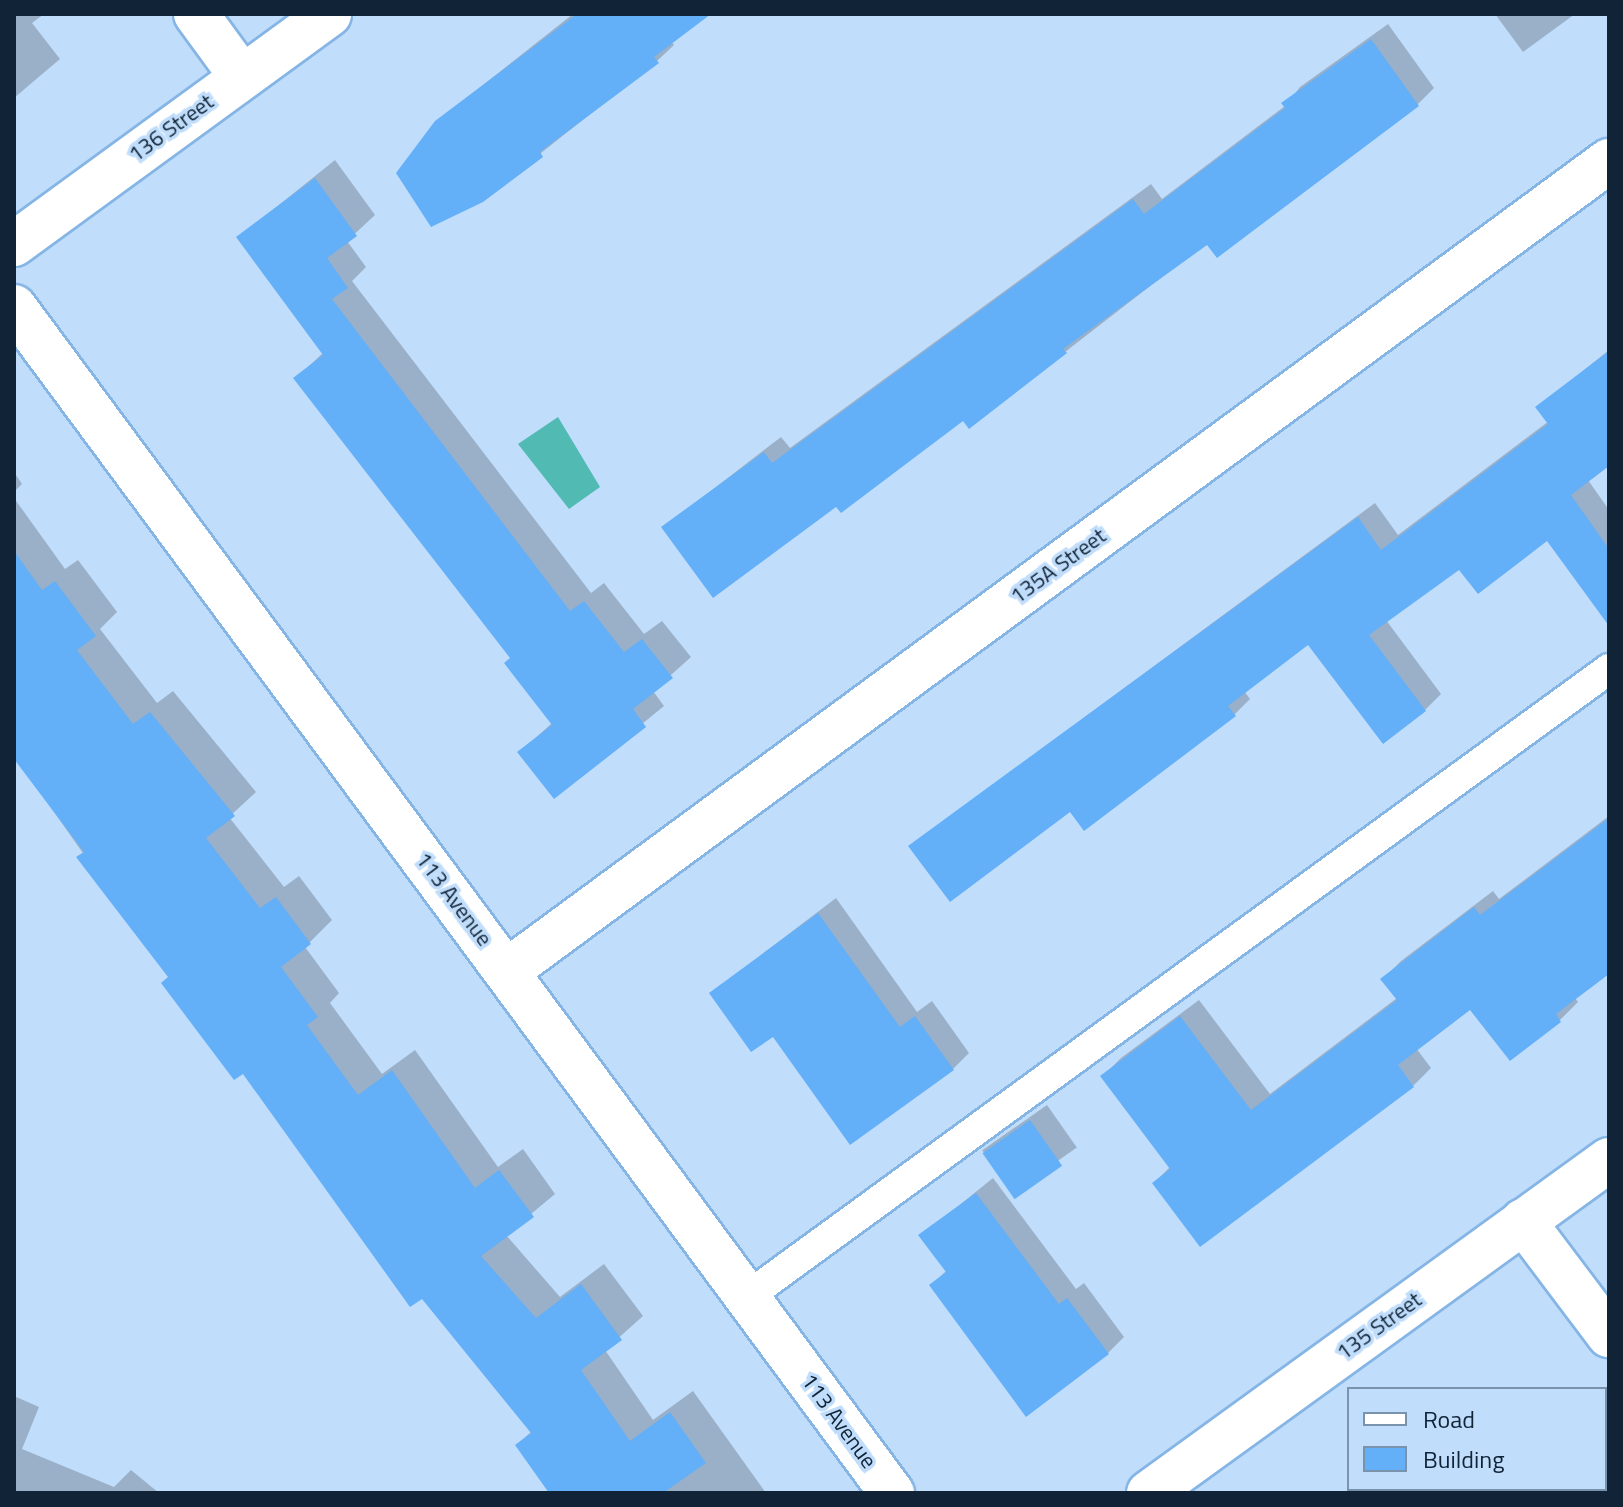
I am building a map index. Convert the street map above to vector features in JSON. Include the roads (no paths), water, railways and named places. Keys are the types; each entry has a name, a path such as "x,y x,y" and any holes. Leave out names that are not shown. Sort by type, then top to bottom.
{"street":[{"path":"196,14 242,77"},
{"name":"136 Street","path":"14,244 329,14"},
{"name":"135A Street","path":"507,971 1609,161"},
{"name":"113 Avenue","path":"14,307 892,1493"},
{"name":"135 Street","path":"1149,1493 1609,1160"},
{"path":"1523,1221 1609,1335"}],"lane":[{"path":"748,1296 1609,669"}]}
